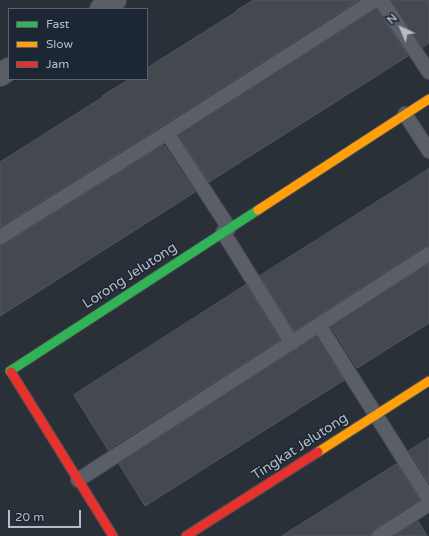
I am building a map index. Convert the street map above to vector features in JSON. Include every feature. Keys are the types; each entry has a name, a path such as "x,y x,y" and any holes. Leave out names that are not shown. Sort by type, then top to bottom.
{"street":[{"path":"103,8 115,0"},
{"name":"Lorong Jelutong","path":"113,536 78,480 5,370 429,99"},
{"name":"Tingkat Jelutong","path":"186,536 429,381"}],"lane":[{"path":"0,237 167,133 375,0"},
{"path":"381,0 429,72"},
{"path":"405,114 429,151"},
{"path":"167,133 292,343"},
{"path":"78,480 429,254"},
{"path":"318,325 429,499"},
{"path":"379,536 429,504"}],"building":[{"path":"254,0 359,0 162,126 0,227 0,162 128,80 148,80 148,67"},
{"path":"391,0 429,0 429,43 423,47"},
{"path":"377,9 408,56 209,182 179,136"},
{"path":"164,145 195,192 0,316 0,245 4,244"},
{"path":"429,169 429,246 424,247 294,331 260,276"},
{"path":"429,264 429,323 357,368 331,327"},
{"path":"246,285 280,340 108,450 74,395"},
{"path":"316,337 344,380 145,506 119,464"},
{"path":"429,438 429,483 409,451"},
{"path":"397,464 419,500 374,529 371,536 282,536"},
{"path":"418,521 427,536 395,536"}],"traffic: fast":[{"path":"11,372 10,371 258,210"}],"traffic: slow":[{"path":"258,210 429,99"},
{"path":"318,452 429,381"}],"traffic: jam":[{"path":"11,372 113,536"},
{"path":"186,536 318,452"}]}
